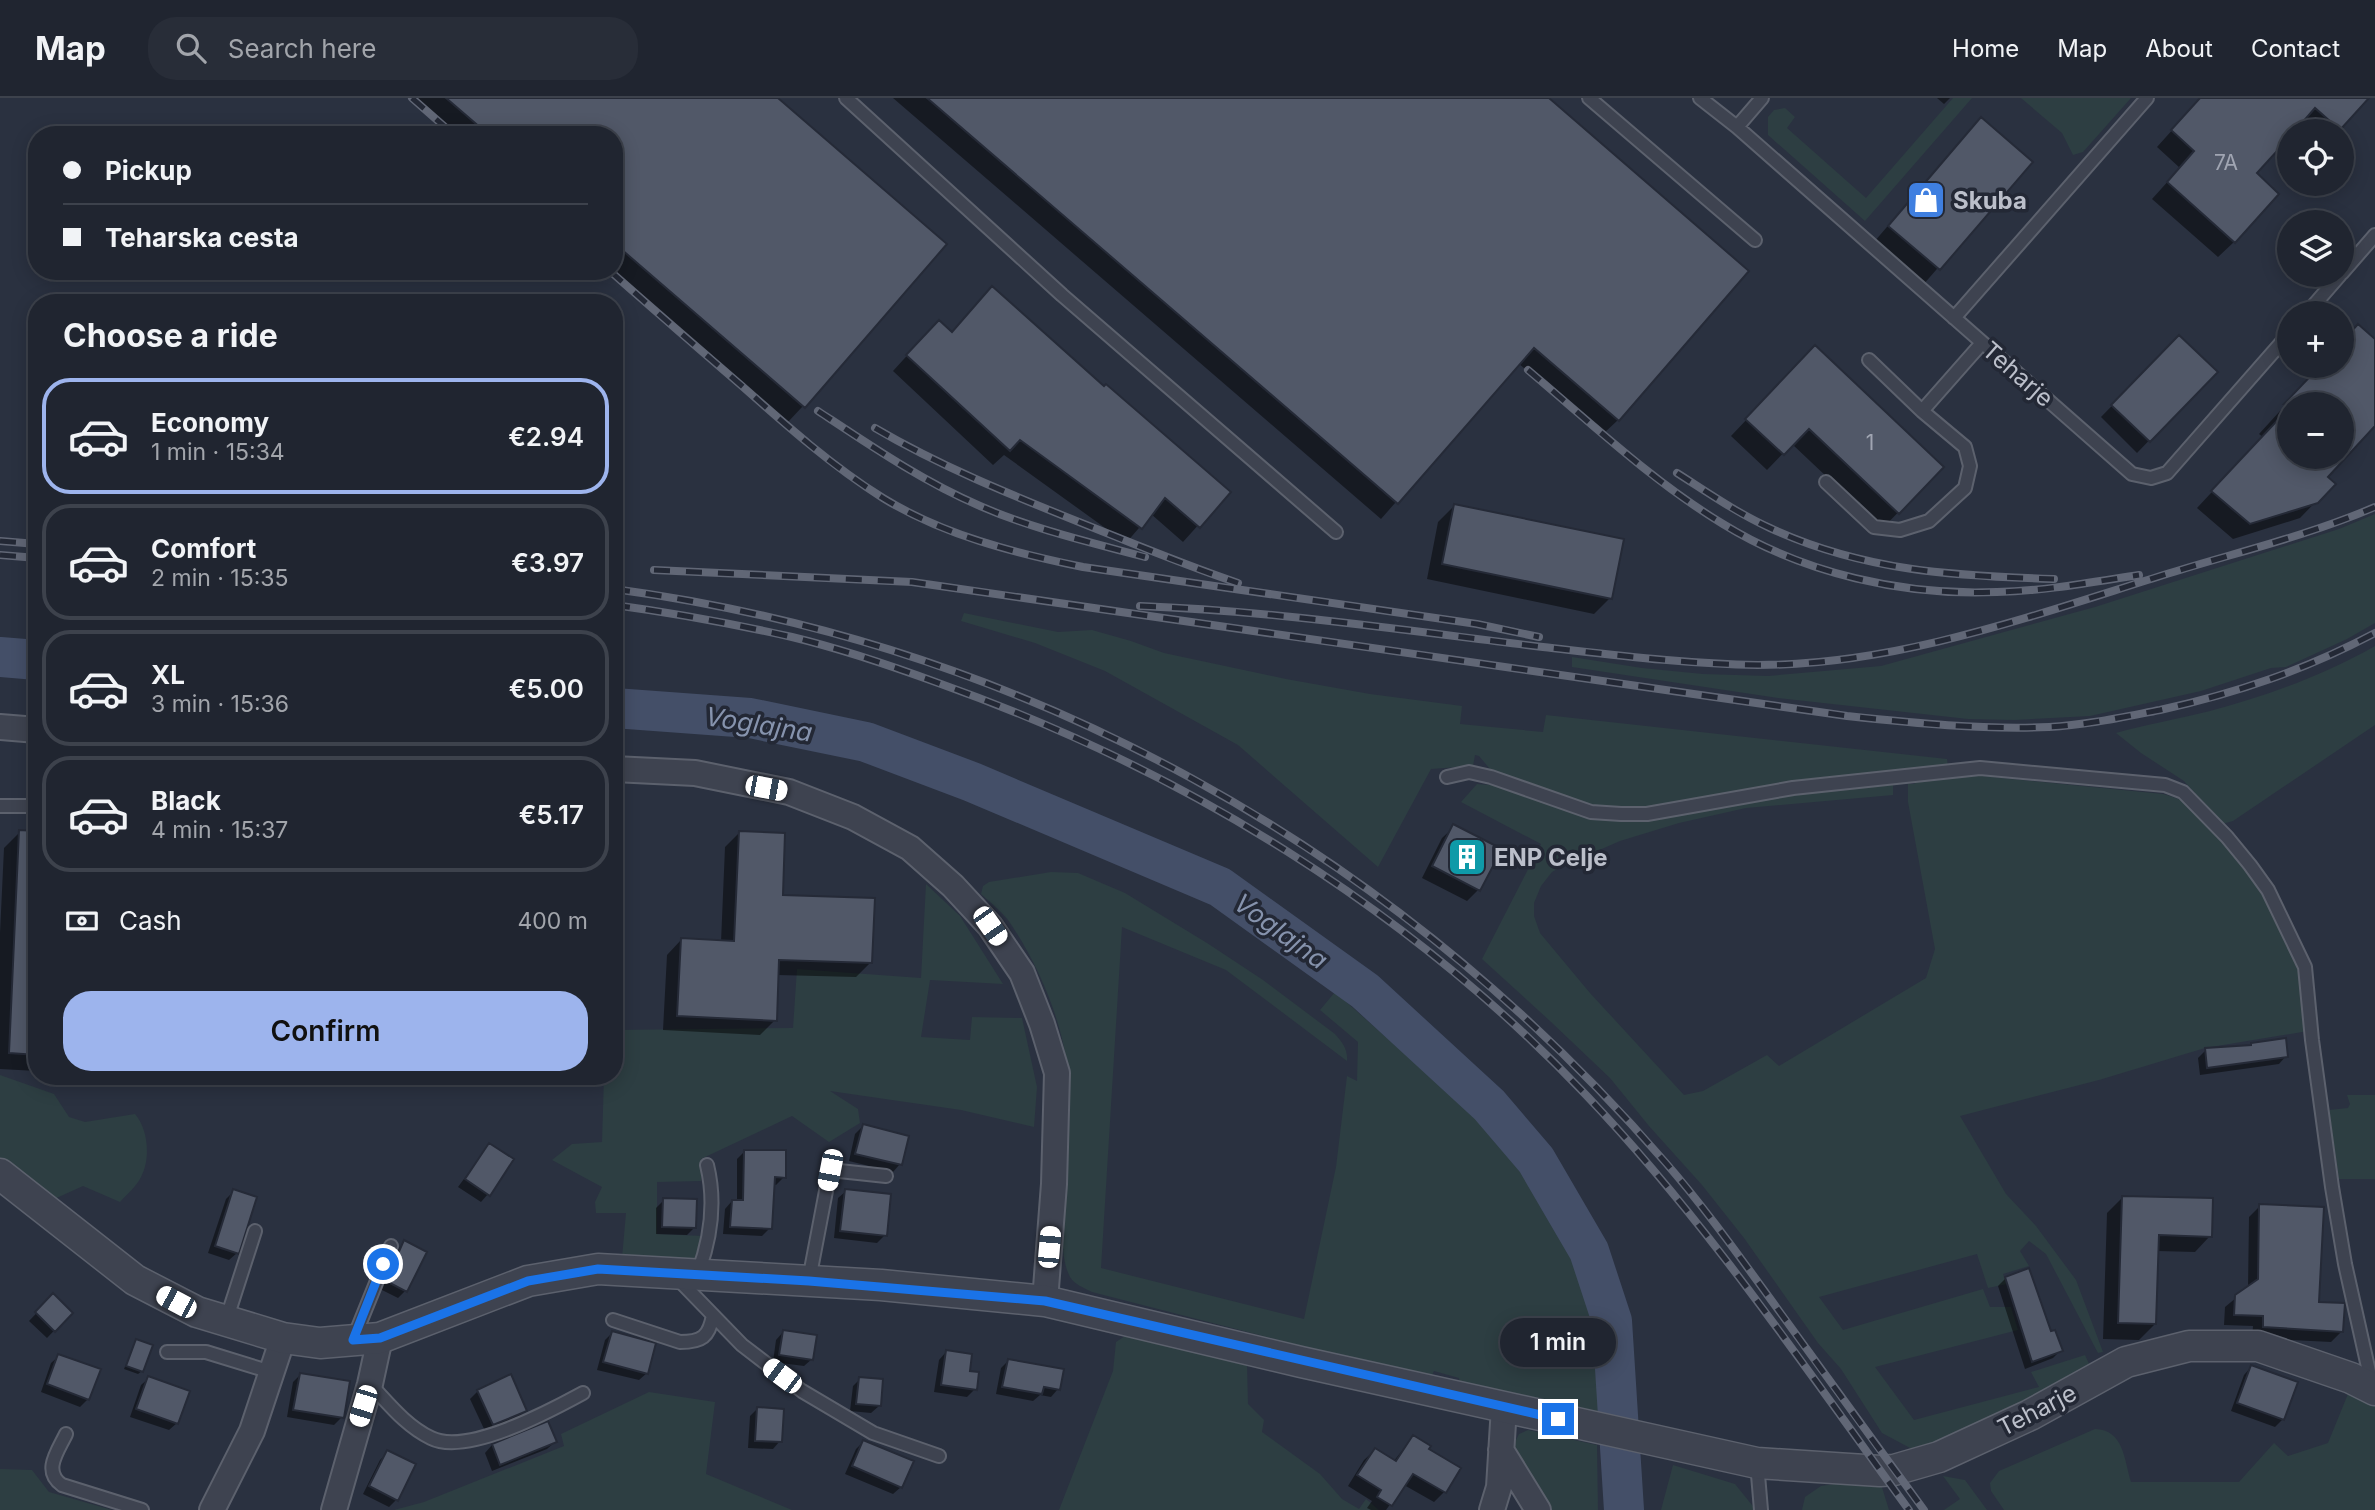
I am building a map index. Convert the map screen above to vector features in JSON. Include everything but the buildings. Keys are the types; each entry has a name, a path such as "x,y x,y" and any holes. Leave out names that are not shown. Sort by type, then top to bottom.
{"street":[{"path":"0,727 28,729"},
{"path":"623,770 709,776 789,792 853,817 910,848 953,886 990,926 1022,973 1057,1073 1054,1184 1045,1301"},
{"name":"Teharje","path":"0,1174 135,1280 197,1312 282,1338 320,1343 367,1339 528,1281 598,1269 809,1281 1045,1301 1757,1463 1829,1468 1894,1469 1939,1457 2020,1420 2126,1362 2189,1346 2258,1346 2351,1378 2374,1390"},
{"path":"212,1510 252,1431 282,1338"},
{"path":"334,1510 370,1384 367,1339"},
{"path":"1492,1510 1499,1487 1504,1407"},
{"path":"1501,1450 1538,1510"}],"lane":[{"path":"846,98 1062,295 1336,532"},
{"path":"1589,98 1755,240"},
{"name":"Teharje","path":"1700,98 1737,127 2132,474 2151,478 2167,473 2277,348"},
{"path":"1737,127 1762,98"},
{"path":"1954,318 2147,98"},
{"path":"2354,259 2375,235"},
{"path":"2317,301 2330,287"},
{"path":"1922,411 1982,343"},
{"path":"1826,482 1874,527 1900,530 1930,521 1965,488 1970,466 1965,447 1922,411 1869,360"},
{"path":"1447,777 1469,772 1591,812 1622,814 1647,814 1793,788 1980,768 2165,785 2183,792 2227,837 2268,890 2305,967 2332,1187 2374,1390"},
{"path":"0,806 28,806"},
{"path":"707,1165 713,1199 708,1236 684,1273 713,1315 742,1345 802,1391 873,1433 939,1456"},
{"path":"809,1281 830,1170 886,1176"},
{"path":"226,1321 255,1231"},
{"path":"367,1339 391,1246"},
{"path":"612,1320 680,1342 691,1342 710,1331 713,1315"},
{"path":"167,1352 206,1352 271,1372"},
{"path":"370,1384 414,1429 434,1440 460,1443 548,1412 583,1393"},
{"path":"65,1434 52,1464 51,1473 56,1481 142,1510"},
{"path":"1757,1463 1761,1510"}],"shaded area":[{"path":"1953,98 1972,98 1865,221 1768,135 1768,117 1774,110 1785,108 1795,117 1787,128 1866,198"},
{"path":"2021,98 2131,98 2083,152 2073,155 2062,133"},
{"path":"2375,514 2375,623 2286,667 2271,668 2201,691 2090,716 2014,720 1968,719 1778,698 1572,667 1572,657 1703,674 1768,676 1881,666 2095,607 2339,529"},
{"path":"964,613 1058,632 1092,630 1164,653 1286,679 1462,706 1460,724 1543,732 1546,715 1947,759 1948,767 1647,809 1597,807 1567,799 1490,769 1475,755 1473,766 1431,769 1378,867 1238,745 1105,671 1035,643 961,621"},
{"path":"2375,646 2375,725 2233,821 2222,824 2184,781 2116,733 2253,699 2295,684"},
{"path":"1982,776 2163,794 2183,801 2215,829 2232,849 2278,917 2289,939 2301,975 2308,1031 2205,1048 2099,1080 1960,1116 2006,1194 2036,1226 2076,1280 2103,1352 2098,1353 2046,1254 2029,1241 2020,1251 2029,1266 2003,1274 2007,1284 1988,1288 1977,1254 1819,1297 1843,1330 1983,1289 1990,1307 2011,1307 2018,1330 1875,1367 1914,1420 2039,1387 2031,1372 2085,1355 2091,1368 1946,1441 1912,1449 1882,1433 1841,1369 1818,1343 1744,1238 1610,1078 1482,959 1541,844 1461,802 1477,784 1502,786 1590,815 1893,785 1893,795 1746,808 1679,823 1620,841 1563,866 1552,872 1541,886 1534,903 1534,916 1540,933 1590,993 1684,1095 1703,1091 1767,1055 1779,1066 1926,978 1935,949 1908,802 1908,784 1914,784 1921,777"},
{"path":"1051,872 1078,873 1125,893 1207,943 1263,980 1335,1034 1347,1053 1347,1061 1226,970 1122,927 1101,1268 1304,1319 1336,1167 1347,1076 1357,1081 1358,1042 1320,1010 1335,992 1492,1131 1513,1153 1570,1255 1595,1319 1602,1366 1601,1413 1460,1384 1459,1378 1434,1371 1430,1379 1092,1292 1074,1282 1066,1267 1063,1244 1069,1105 1068,1074 1062,1040 1044,986 1027,951 1008,920 981,894 983,886 989,882"},
{"path":"926,884 960,916 1003,984 930,980 921,1037 970,1040 972,1017 1022,1018 1037,1087 1034,1127 961,1110 830,1091 858,1109 860,1123 829,1142 792,1116 701,1159 701,1181 657,1182 657,1234 703,1236 695,1258 622,1258 626,1213 596,1213 595,1202 602,1187 552,1160 572,1144 602,1142 604,1085 623,1085 623,1030 793,1028 797,969 921,978"},
{"path":"0,1075 54,1094 69,1117 85,1122 135,1114 143,1128 147,1144 146,1161 139,1180 120,1202 83,1186 52,1200 0,1161"},
{"path":"2347,1095 2375,1095 2375,1179 2339,1179 2329,1110 2348,1108 2350,1104"},
{"path":"1128,1334 1247,1364 1248,1404 1264,1420 1262,1432 1320,1474 1342,1499 1359,1509 1366,1499 1379,1510 1059,1510 1113,1371 1116,1342"},
{"path":"649,1392 715,1402 706,1474 792,1510 394,1510 424,1502 564,1446 561,1434"},
{"path":"2348,1394 2375,1405 2375,1510 2004,1510 1991,1491 1990,1483 1999,1471 2095,1429 2112,1434 2117,1440 2131,1482 2239,1482 2274,1443 2288,1456 2328,1443"},
{"path":"1528,1430 1597,1445 1598,1510 1546,1510 1514,1444 1519,1434"},
{"path":"1673,1465 1735,1484 1756,1510 1661,1510"},
{"path":"0,1469 32,1470 49,1492 112,1510 0,1510"},
{"path":"1943,1476 1965,1480 1987,1510 1944,1510 1960,1499"},
{"path":"1841,1483 1881,1484 1889,1510 1802,1510 1805,1497 1821,1486"}],"waterway":[{"name":"Voglajna","path":"0,657 28,659"},
{"name":"Voglajna","path":"623,709 750,718 866,742 972,782 1220,887 1365,991 1489,1105 1536,1160 1589,1251 1612,1321 1624,1510"}],"railway":[{"path":"412,98 444,126"},
{"path":"620,280 828,459 883,498 955,532 1006,549 1083,567 1477,624 1539,637"},
{"path":"1528,370 1622,451 1697,507 1754,541 1821,569 1891,585 1962,592 2033,590 2139,575"},
{"path":"818,411 917,474 980,506 1041,528 1145,557"},
{"path":"875,428 924,455 1001,490 1158,554 1238,583"},
{"path":"1677,473 1758,522 1839,554 1909,569 2054,579"},
{"path":"1140,606 1292,617 1677,661 1758,665 1811,663 1915,647 2018,620 2300,535 2375,507"},
{"path":"0,541 28,543"},
{"path":"0,555 28,557"},
{"path":"654,570 912,582 1847,716 1973,727 2063,726 2160,710 2270,679 2375,633"},
{"path":"623,591 767,617 914,658 1056,712 1192,779 1322,858 1444,948 1559,1050 1665,1162 1725,1237 1924,1510"},
{"path":"623,606 726,623 848,652 1031,719 1119,758 1204,803 1288,852 1368,905 1444,964 1517,1027 1586,1095 1630,1144 1754,1297 1909,1510"}],"place":[{"name":"Skuba","path":"1926,200"},
{"name":"ENP Celje","path":"1467,857"}],"route":[{"path":"383,1264 353,1340 380,1338 528,1281 598,1269 881,1285 1045,1301 1558,1419"}]}
